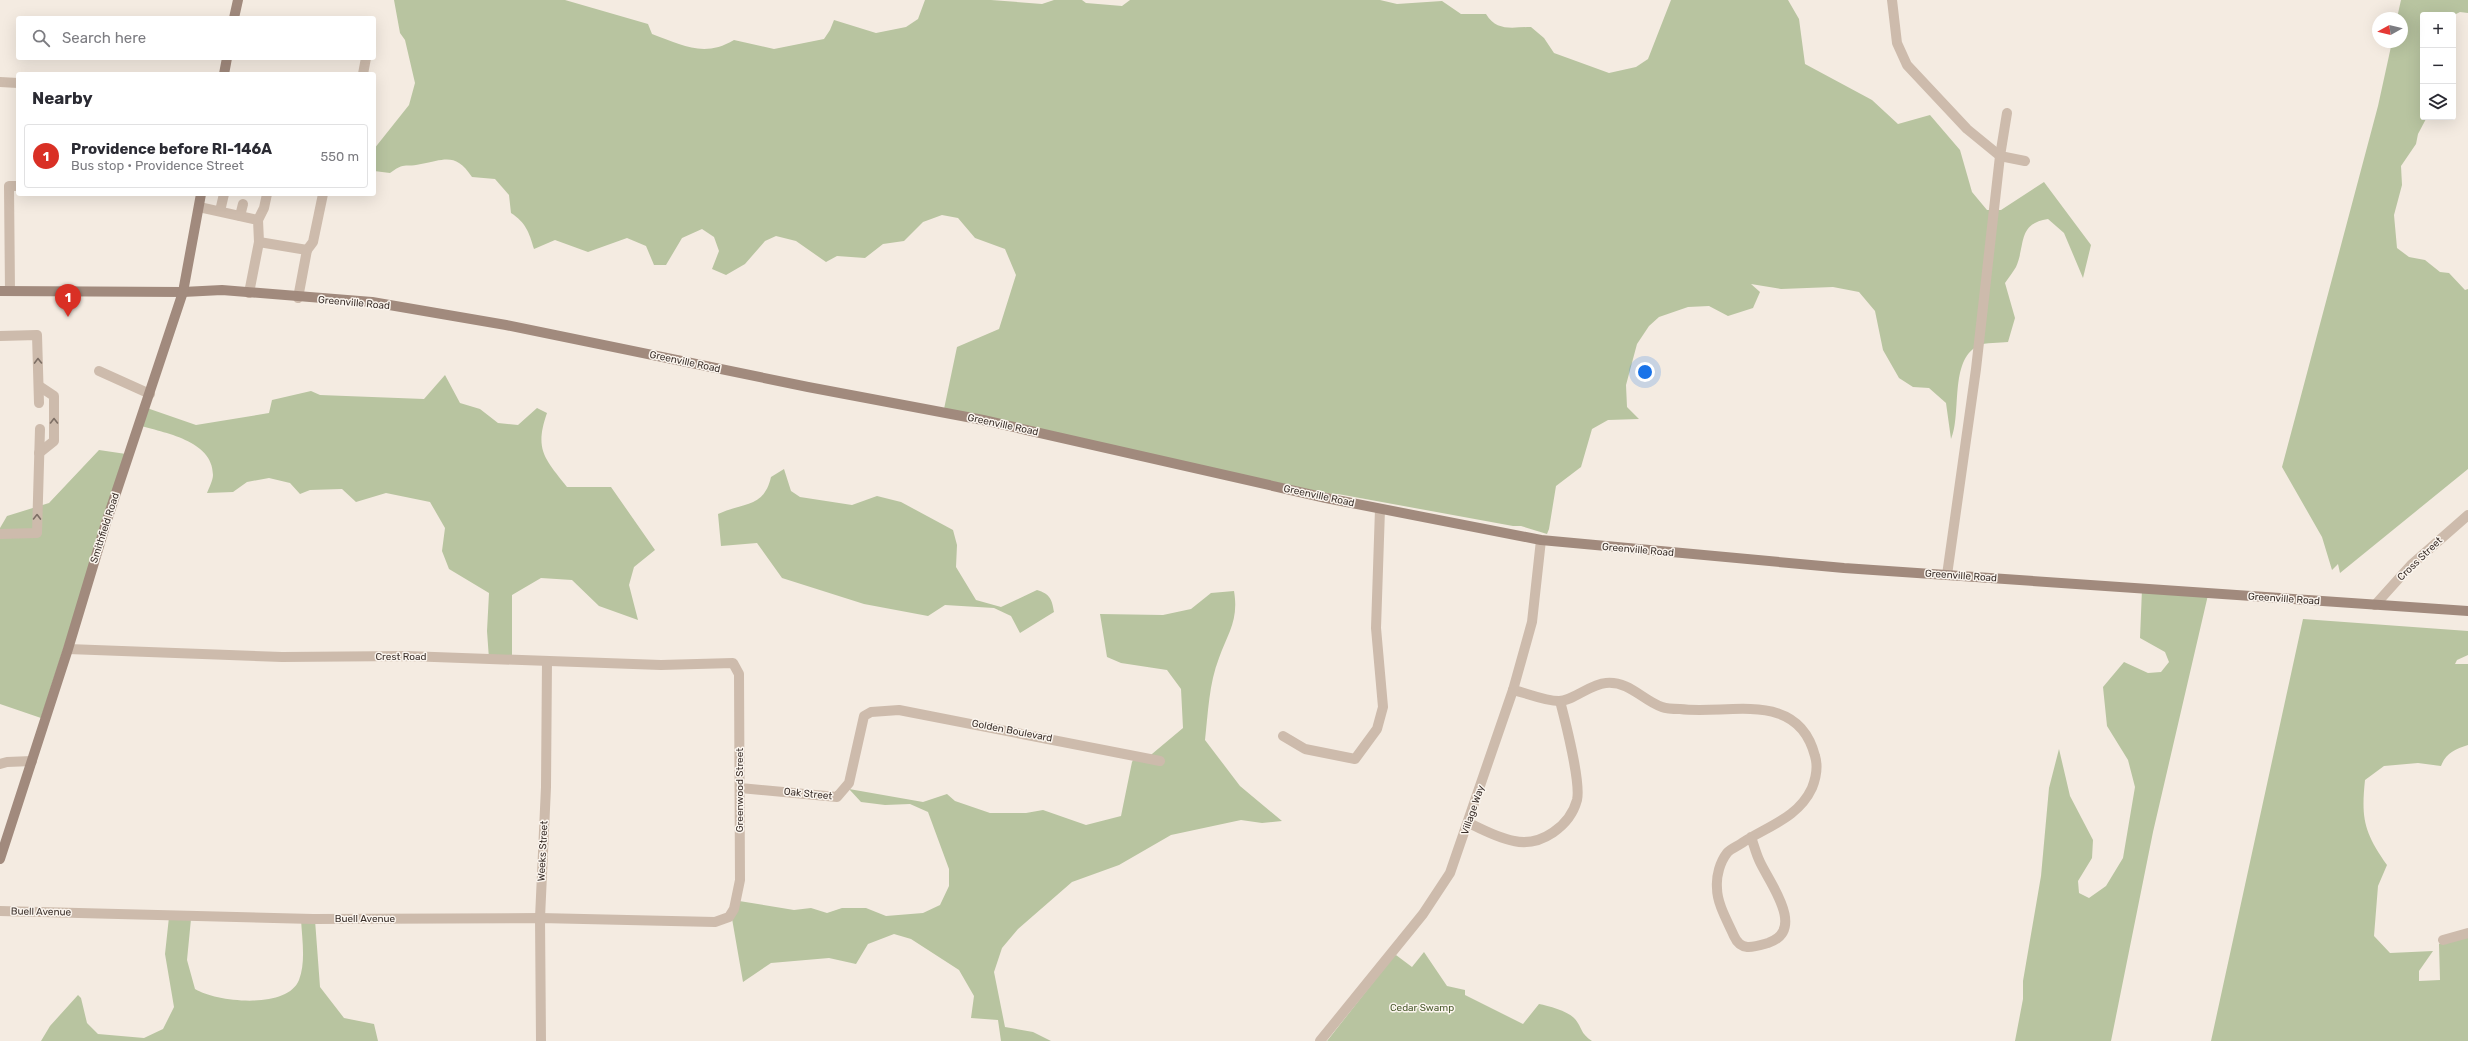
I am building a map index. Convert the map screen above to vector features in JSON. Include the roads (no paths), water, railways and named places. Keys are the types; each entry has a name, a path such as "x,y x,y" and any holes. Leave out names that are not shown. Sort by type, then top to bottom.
{"main road":[{"path":"234,16 238,0"},
{"path":"224,72 227,60"},
{"name":"Smithfield Road","path":"0,859 68,649 106,523 183,292 201,196"},
{"name":"Greenville Road","path":"5,291 183,292 222,290 298,298 372,302 521,328 808,388 983,420 1380,509 1542,540 1744,560 2468,611"}],"street":[{"path":"1892,0 1897,43 1907,65 1967,129 2000,156 2024,161"},
{"path":"363,72 366,60"},
{"path":"0,82 16,83"},
{"path":"1947,575 1976,369 2000,156 2007,112"},
{"path":"5,291 9,186 16,186"},
{"path":"220,211 224,196"},
{"path":"249,293 258,242 258,220 264,208 267,196"},
{"path":"298,298 307,250 313,242 324,196"},
{"path":"240,216 243,204"},
{"path":"199,207 258,220"},
{"path":"258,242 307,250"},
{"path":"0,336 37,335 39,403"},
{"path":"99,371 150,394"},
{"path":"39,386 54,396 54,441 39,453"},
{"path":"0,534 37,533 40,429"},
{"path":"1283,736 1305,749 1355,760 1377,729 1383,707 1376,628 1380,509"},
{"name":"Cross Street","path":"2375,605 2411,566 2468,515"},
{"name":"Village Way","path":"1320,1041 1423,914 1450,873 1469,823 1513,690 1532,622 1542,540"},
{"name":"Crest Road","path":"68,649 282,657 407,656 661,665 733,663"},
{"name":"Weeks Street","path":"542,1041 540,918 546,787 547,660"},
{"name":"Greenwood Street","path":"729,917 734,909 740,880 739,674 733,663"},
{"path":"1513,690 1560,701 1593,686 1606,683 1619,684 1630,687 1662,707 1691,711 1765,709 1795,722 1809,737 1816,757 1816,778 1806,800 1789,817 1751,837 1727,853 1718,871 1717,889 1737,942 1743,947 1752,948 1772,941 1782,932 1786,920 1782,903 1759,861 1751,837"},
{"path":"1469,823 1515,841 1534,840 1552,834 1568,819 1577,799 1567,726 1560,701"},
{"name":"Golden Boulevard","path":"864,716 871,712 899,710 1160,761"},
{"name":"Oak Street","path":"740,788 837,797 849,783 864,716"},
{"path":"0,764 7,762 32,761"},
{"name":"Buell Avenue","path":"0,911 313,919 540,918 715,922 729,917"},
{"path":"2443,940 2468,933"}],"place":[{"name":"Providence before RI-146A","path":"68,317"}],"park label":[{"name":"Cedar Swamp","path":"1422,1008"}]}
